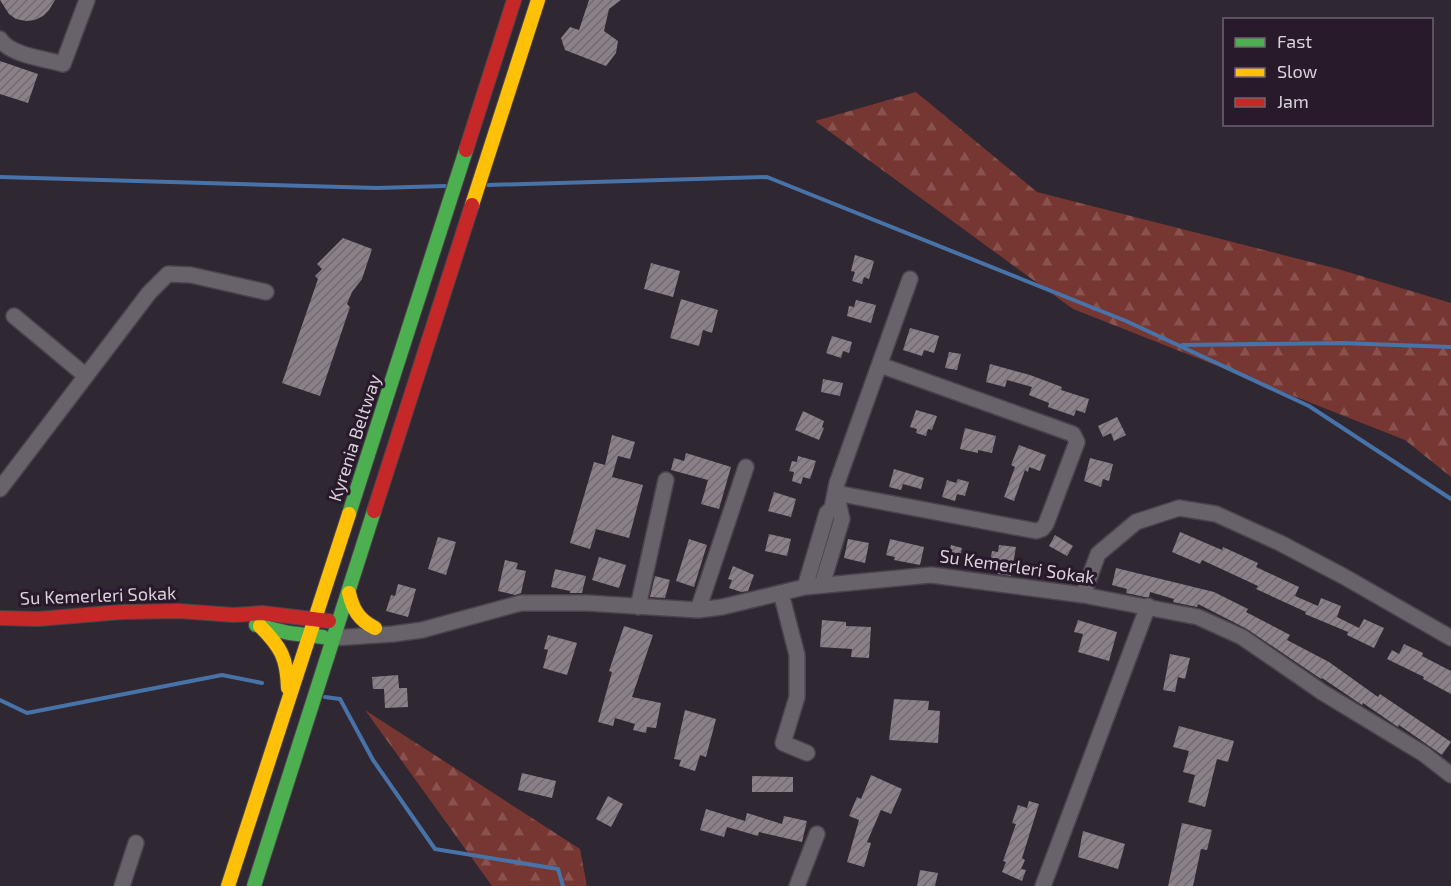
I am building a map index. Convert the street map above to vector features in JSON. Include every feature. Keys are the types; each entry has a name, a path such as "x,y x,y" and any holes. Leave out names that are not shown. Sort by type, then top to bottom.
{"main road":[{"name":"Kyrenia Beltway","path":"228,886 514,0"},
{"path":"254,886 538,0"},
{"path":"349,593 353,611 362,621 375,628"},
{"name":"Su Kemerleri Sokak","path":"0,618 38,619 156,611 234,615"},
{"path":"234,615 262,613 339,622"},
{"path":"234,615 260,626 309,636 333,638"},
{"path":"260,626 279,645 287,662 288,698"}],"street":[{"path":"0,39 14,51 63,64 87,0"},
{"path":"0,489 149,293 168,274 191,275 266,292"},
{"path":"805,587 826,513 832,508 837,483 910,279"},
{"path":"14,316 86,376"},
{"path":"836,493 1036,531 1042,529 1046,524 1077,442 1073,434 880,365"},
{"path":"698,610 746,467"},
{"path":"638,607 666,480"},
{"path":"822,585 842,519 836,493"},
{"path":"1083,595 1098,554 1136,522 1179,508 1216,514 1280,543 1451,638"},
{"name":"Su Kemerleri Sokak","path":"333,638 422,630 521,603 587,603 698,610 722,607 805,587 931,575 1083,595 1198,616 1242,637 1322,692 1424,753 1451,775"},
{"path":"781,593 797,655 797,697 783,743 807,753"},
{"path":"1043,886 1148,606"},
{"path":"339,622 375,628 393,634"},
{"path":"797,886 816,834"},
{"path":"122,886 136,843"}],"green space":[{"path":"916,92 1037,192 1338,269 1451,303 1451,477 1405,440 1073,309 815,121"},
{"path":"365,710 580,849 587,886 492,886"}],"building":[{"path":"0,0 55,0 43,16 26,21 16,19 9,14"},
{"path":"589,0 621,0 609,9 604,31 618,41 616,53 606,66 565,50 561,38 570,27 579,30"},
{"path":"0,61 38,74 28,103 0,94"},
{"path":"343,238 372,249 362,279 352,292 347,304 350,307 320,396 282,383 318,279 315,276 322,269 317,264"},
{"path":"855,255 874,261 869,279 864,277 862,284 852,281 855,272 851,271"},
{"path":"651,263 680,271 673,297 644,289"},
{"path":"681,299 718,310 712,333 703,330 699,346 670,338"},
{"path":"856,300 876,305 871,323 847,316 849,306 854,307"},
{"path":"910,328 939,336 934,353 924,350 922,356 903,350"},
{"path":"832,336 852,342 849,353 843,351 841,358 826,353"},
{"path":"949,352 961,354 957,370 945,368"},
{"path":"990,364 1030,375 1062,387 1061,390 1089,399 1085,413 1076,410 1074,416 1048,407 1049,403 1029,395 1032,387 1007,380 1005,387 986,382"},
{"path":"823,379 843,383 840,396 821,392"},
{"path":"916,410 937,416 932,430 928,429 926,436 916,433 917,429 910,427"},
{"path":"803,411 824,421 819,440 795,430"},
{"path":"1117,417 1126,435 1114,441 1111,433 1103,437 1098,426"},
{"path":"965,428 996,436 992,453 960,449"},
{"path":"612,435 635,442 630,459 618,456 612,477 643,485 629,538 596,529 590,549 570,543 594,462 605,465"},
{"path":"1019,445 1046,455 1040,471 1029,467 1028,472 1025,470 1014,501 1004,497 1015,467 1011,465"},
{"path":"686,453 731,467 719,509 701,504 708,480 671,470 674,458 684,461"},
{"path":"798,456 816,461 810,479 803,477 801,484 792,481 794,472 789,471 792,461 797,462"},
{"path":"1090,458 1113,464 1109,481 1103,479 1101,487 1084,481"},
{"path":"894,469 924,478 921,489 903,484 901,490 889,487"},
{"path":"958,479 969,482 965,496 957,494 955,501 942,497 947,480 956,483"},
{"path":"774,492 796,499 791,517 768,511"},
{"path":"1180,532 1222,550 1223,547 1258,563 1256,567 1299,587 1295,596 1318,606 1321,598 1341,606 1337,617 1359,628 1364,619 1384,628 1374,648 1347,635 1348,632 1305,614 1306,612 1256,589 1258,586 1202,560 1200,564 1172,552"},
{"path":"769,534 791,539 787,556 765,551"},
{"path":"1055,535 1073,546 1067,556 1049,546"},
{"path":"438,537 456,542 446,575 428,569"},
{"path":"689,539 707,545 694,587 676,581"},
{"path":"848,539 869,543 865,563 844,558"},
{"path":"890,539 924,547 920,565 894,560 895,557 886,555"},
{"path":"951,545 962,548 958,566 947,564"},
{"path":"999,545 1016,547 1011,576 998,574 998,571 989,569 992,551 998,552"},
{"path":"599,557 626,565 619,588 592,580"},
{"path":"505,560 518,563 516,569 526,571 521,593 515,595 498,591"},
{"path":"733,566 754,575 748,591 741,592 729,588 732,580 728,579"},
{"path":"1116,568 1214,592 1248,609 1246,612 1290,635 1287,640 1329,662 1378,697 1380,694 1451,742 1442,755 1399,725 1398,727 1363,703 1362,705 1247,629 1198,604 1197,607 1173,602 1174,599 1150,592 1149,597 1126,593 1127,589 1112,585"},
{"path":"555,569 586,576 582,593 570,593 570,591 551,587"},
{"path":"655,576 670,580 665,598 650,597"},
{"path":"398,584 416,589 408,617 386,611 391,595 395,596"},
{"path":"822,620 846,622 846,626 871,627 869,658 851,657 852,649 820,647"},
{"path":"1078,620 1117,632 1109,661 1078,652 1083,634 1074,632"},
{"path":"624,626 653,635 632,697 661,703 656,728 647,727 646,733 633,730 635,724 615,718 613,726 598,722 612,672 609,671"},
{"path":"548,635 577,643 567,675 543,668 548,650 544,649"},
{"path":"1404,644 1451,671 1451,694 1423,679 1424,677 1387,659 1392,650 1399,654"},
{"path":"1170,654 1190,658 1185,679 1178,677 1175,692 1163,690"},
{"path":"398,675 399,688 407,688 408,707 385,708 384,689 373,689 372,677"},
{"path":"894,699 929,701 928,710 940,711 938,743 889,740"},
{"path":"685,710 716,719 706,757 700,755 695,771 679,766 681,760 674,759"},
{"path":"1179,726 1234,741 1228,762 1217,759 1205,807 1188,802 1195,775 1183,772 1189,751 1173,747"},
{"path":"522,773 556,781 552,798 518,790"},
{"path":"871,775 902,789 891,814 881,810 867,842 871,843 864,867 847,862 859,820 849,816 857,797 861,799"},
{"path":"752,776 793,777 793,792 752,792"},
{"path":"608,796 623,804 611,827 596,819"},
{"path":"1029,801 1039,804 1022,858 1025,860 1021,869 1026,870 1022,881 1002,872 1006,862 1003,861 1016,824 1012,823 1018,805 1027,808"},
{"path":"706,809 745,821 747,813 782,824 784,816 807,821 802,842 759,832 758,836 727,827 724,837 700,830"},
{"path":"1182,823 1212,830 1207,850 1201,849 1193,886 1168,886"},
{"path":"1083,831 1125,844 1118,869 1078,857"},
{"path":"920,870 938,873 935,886 917,886"}],"waterway":[{"path":"0,177 377,188 445,186"},
{"path":"488,185 767,177 1126,321 1309,406 1451,499"},
{"path":"1182,345 1342,343 1451,347"},
{"path":"0,700 27,713 222,675 262,683"},
{"path":"325,697 340,699 373,760 435,849 558,869 563,886"}],"traffic: fast":[{"path":"349,514 466,150"},
{"path":"254,886 374,511"},
{"path":"256,625 289,633 323,637"}],"traffic: slow":[{"path":"472,205 538,0"},
{"path":"228,886 349,514"},
{"path":"349,593 352,605 358,614 375,628"},
{"path":"260,626 282,654 288,688"}],"traffic: jam":[{"path":"466,150 514,0"},
{"path":"374,511 472,205"},
{"path":"0,618 38,619 122,612 179,611 234,615 262,613 329,621"}]}
